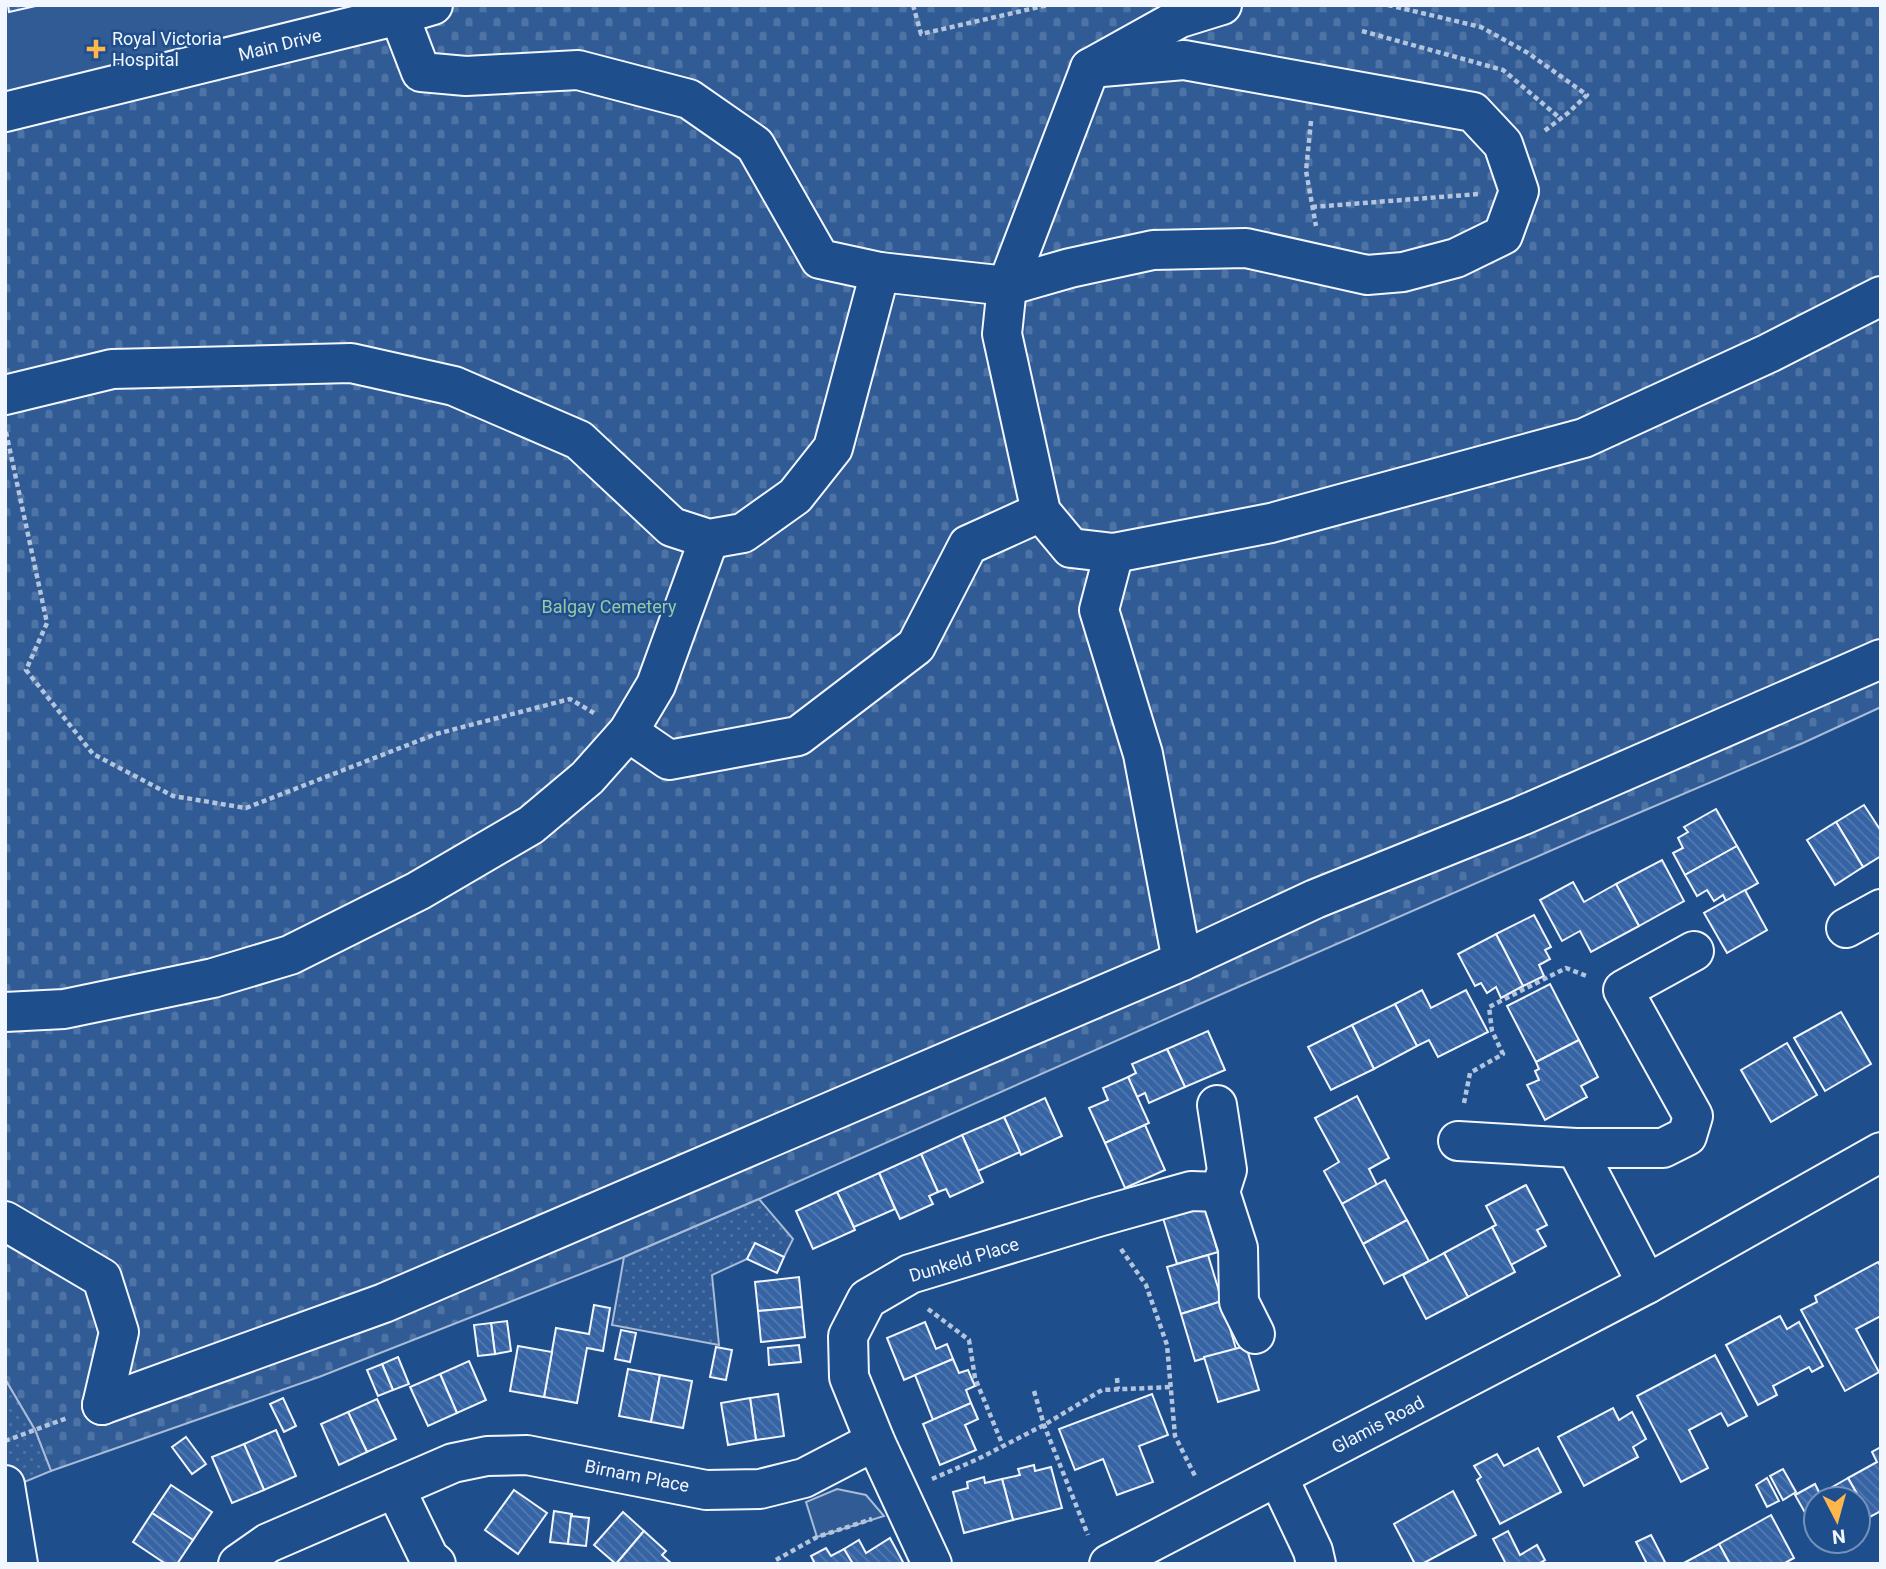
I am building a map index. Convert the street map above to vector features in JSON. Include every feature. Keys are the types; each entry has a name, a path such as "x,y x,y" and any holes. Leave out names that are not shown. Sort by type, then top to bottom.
{"street":[{"path":"1222,5 1180,18 1090,68 1007,286 1002,334 1041,512 1071,548 1114,553 1271,523 1584,438 1769,353 1881,296"},
{"path":"416,10 421,72 466,76 578,70 690,99 755,145 820,259 880,272 1007,286 1070,268 1153,250 1246,248 1367,275 1404,272 1456,258 1503,236 1519,191 1503,144 1473,112 1184,60 1090,68"},
{"name":"Main Drive","path":"5,113 416,10"},
{"path":"5,395 112,369 351,363 454,386 579,440 672,527 709,539 743,533 795,496 833,447 880,272"},
{"path":"628,732 669,760 798,736 916,646 968,545 1041,512"},
{"path":"5,1012 64,1009 213,978 290,955 418,891 531,825 587,778 628,732 656,685 709,539"},
{"path":"1114,553 1099,610 1143,754 1182,961"},
{"path":"102,1405 384,1303 1182,961 1315,899 1521,816 1881,659"},
{"path":"1846,928 1881,909"},
{"path":"1458,1140 1576,1148 1663,1149 1687,1136 1693,1116 1623,989 1694,951"},
{"path":"1217,1105 1227,1170 1220,1192 1238,1248 1239,1301 1255,1334"},
{"path":"1576,1148 1647,1284"},
{"name":"Glamis Road","path":"1099,1551 1212,1511 1647,1284 1881,1152"},
{"name":"Dunkeld Place","path":"932,1564 875,1441 849,1377 848,1336 867,1299 910,1275 1098,1217 1191,1191 1220,1192"},
{"path":"5,1221 102,1278 119,1332 102,1405"},
{"name":"Birnam Place","path":"238,1564 268,1543 453,1464 487,1456 527,1455 706,1490 760,1489 804,1478 875,1441"},
{"path":"1278,1476 1316,1564"},
{"path":"5,1485 18,1564"},
{"path":"395,1488 429,1558 436,1564"}],"path":[{"path":"912,5 921,34 1048,5"},
{"path":"1388,5 1481,27 1528,53 1587,96 1543,132"},
{"path":"1362,31 1503,70 1561,119"},
{"path":"1315,83 1306,171 1324,265"},
{"path":"1312,207 1519,191"},
{"path":"5,430 47,623 26,670 93,754 173,796 246,808 436,734 570,699 628,732"},
{"path":"1458,1140 1470,1073 1503,1054 1492,1031 1489,1007 1566,968 1623,989"},
{"path":"1098,1217 1146,1285 1167,1345 1175,1436 1212,1511"},
{"path":"910,1275 918,1301 968,1340 975,1378 1003,1446"},
{"path":"1117,1378 1118,1389"},
{"path":"776,1560 817,1537 903,1500 1044,1425 1102,1390 1171,1387"},
{"path":"1034,1391 1044,1425 1099,1551"},
{"path":"5,1441 102,1405"}],"green space":[{"name":"Royal Victoria Hospital","path":"5,5 367,5 5,93"},
{"name":"Balgay Cemetery","path":"367,5 1881,5 1881,707 624,1257 319,1377 51,1471 35,1430 5,1379 5,93"},
{"path":"759,1199 793,1239 784,1257 755,1244 747,1259 712,1275 719,1345 612,1325 624,1257"},
{"path":"5,1379 35,1430 51,1471 5,1490"},
{"path":"837,1489 866,1495 884,1516 817,1537 806,1502"}],"building":[{"path":"8,5 40,5 9,12"},
{"path":"1864,805 1881,831 1881,856 1863,867 1836,822"},
{"path":"1716,809 1737,846 1685,875 1673,853 1683,848 1678,838 1688,832 1684,827"},
{"path":"1836,822 1863,867 1835,885 1807,840"},
{"path":"1737,846 1758,883 1726,901 1723,895 1714,901 1707,890 1697,896 1685,875"},
{"path":"1662,860 1684,901 1639,926 1616,884"},
{"path":"1573,882 1584,902 1616,884 1639,926 1591,952 1580,931 1562,941 1540,900"},
{"path":"1745,890 1767,930 1727,953 1704,913"},
{"path":"1534,915 1551,947 1545,950 1550,959 1539,965 1544,976 1523,986 1496,934"},
{"path":"1496,934 1523,986 1501,998 1496,987 1487,993 1481,983 1475,986 1458,954"},
{"path":"1550,984 1579,1040 1536,1062 1507,1006"},
{"path":"1422,990 1431,1008 1466,990 1488,1032 1438,1057 1429,1040 1417,1046 1395,1004"},
{"path":"1395,1004 1417,1046 1374,1069 1352,1025"},
{"path":"1841,1012 1871,1064 1825,1091 1794,1038"},
{"path":"1352,1025 1374,1069 1331,1090 1308,1047"},
{"path":"1208,1031 1225,1070 1185,1087 1167,1049"},
{"path":"1579,1040 1598,1077 1581,1086 1587,1097 1545,1120 1527,1085 1539,1080 1535,1071 1539,1069 1536,1062"},
{"path":"1787,1043 1817,1095 1771,1122 1741,1070"},
{"path":"1167,1049 1185,1087 1149,1103 1145,1093 1137,1097 1128,1077 1136,1073 1132,1064"},
{"path":"1128,1077 1149,1123 1105,1143 1089,1108 1108,1100 1103,1088"},
{"path":"1357,1096 1389,1158 1369,1169 1377,1185 1342,1204 1324,1171 1339,1162 1315,1118"},
{"path":"1045,1098 1062,1136 1021,1155 1004,1117"},
{"path":"1004,1117 1020,1152 978,1171 962,1135"},
{"path":"1145,1125 1165,1170 1125,1188 1105,1143"},
{"path":"962,1135 983,1182 950,1197 946,1189 938,1192 921,1154"},
{"path":"921,1154 938,1192 929,1196 933,1204 900,1219 879,1173"},
{"path":"879,1173 895,1209 854,1227 837,1192"},
{"path":"1385,1180 1407,1220 1363,1244 1342,1204"},
{"path":"1526,1185 1547,1225 1537,1230 1546,1246 1511,1265 1492,1227 1496,1225 1486,1206"},
{"path":"837,1192 855,1230 813,1249 796,1211"},
{"path":"1204,1206 1218,1252 1177,1264 1163,1218"},
{"path":"1407,1220 1429,1261 1384,1284 1363,1244"},
{"path":"1492,1227 1515,1272 1468,1297 1444,1253"},
{"path":"755,1243 784,1257 777,1273 747,1259"},
{"path":"1444,1253 1468,1297 1426,1319 1403,1275"},
{"path":"1208,1255 1222,1301 1181,1314 1167,1267"},
{"path":"1878,1262 1881,1267 1881,1316 1856,1329 1879,1372 1845,1391 1801,1310 1817,1302 1815,1296"},
{"path":"799,1277 802,1307 758,1311 755,1282"},
{"path":"1222,1301 1236,1349 1195,1361 1181,1314"},
{"path":"594,1305 610,1308 603,1351 587,1348 577,1403 544,1397 556,1328 589,1334"},
{"path":"802,1307 805,1337 761,1342 758,1311"},
{"path":"1780,1316 1787,1329 1799,1322 1823,1366 1812,1372 1809,1367 1773,1386 1777,1395 1758,1405 1726,1345"},
{"path":"507,1321 511,1351 495,1354 491,1323"},
{"path":"925,1322 936,1349 947,1344 953,1359 904,1380 887,1338"},
{"path":"491,1323 495,1354 478,1356 474,1325"},
{"path":"621,1330 636,1333 630,1362 615,1359"},
{"path":"799,1345 801,1362 769,1365 768,1348"},
{"path":"518,1346 552,1352 544,1397 510,1391"},
{"path":"1246,1346 1259,1390 1218,1402 1204,1357"},
{"path":"716,1347 732,1350 726,1380 710,1377"},
{"path":"1715,1355 1747,1416 1728,1426 1721,1413 1689,1430 1708,1468 1681,1482 1637,1396"},
{"path":"398,1357 409,1384 393,1390 382,1364"},
{"path":"953,1359 959,1373 968,1370 975,1386 966,1390 971,1403 933,1420 915,1375"},
{"path":"469,1361 486,1400 457,1413 440,1374"},
{"path":"382,1364 393,1390 378,1396 367,1370"},
{"path":"628,1369 660,1375 651,1422 619,1416"},
{"path":"440,1374 457,1413 428,1426 410,1387"},
{"path":"660,1375 692,1381 683,1428 651,1422"},
{"path":"778,1394 784,1436 756,1440 750,1398"},
{"path":"1152,1394 1168,1435 1139,1446 1153,1482 1117,1495 1103,1459 1075,1470 1059,1429"},
{"path":"283,1398 296,1426 284,1432 270,1404"},
{"path":"750,1398 756,1440 728,1445 721,1403"},
{"path":"377,1399 396,1439 367,1452 348,1412"},
{"path":"971,1403 978,1419 965,1425 976,1450 940,1465 923,1424"},
{"path":"1613,1408 1619,1420 1632,1412 1646,1439 1633,1447 1638,1457 1584,1486 1558,1437"},
{"path":"348,1412 367,1452 339,1465 321,1424"},
{"path":"276,1430 296,1476 264,1490 244,1444"},
{"path":"186,1437 206,1464 192,1474 172,1447"},
{"path":"244,1444 264,1490 232,1503 212,1457"},
{"path":"1881,1447 1881,1511 1872,1516 1872,1485 1852,1485 1848,1478 1877,1462 1872,1452"},
{"path":"1538,1448 1561,1492 1500,1524 1477,1480 1481,1477 1474,1466 1497,1454 1504,1466"},
{"path":"1034,1465 1035,1471 1051,1467 1062,1508 1013,1520 1002,1479 1020,1475 1018,1469"},
{"path":"1783,1469 1796,1492 1783,1500 1770,1476"},
{"path":"984,1477 985,1483 1002,1479 1013,1520 964,1533 953,1492 968,1488 967,1482"},
{"path":"1767,1478 1779,1501 1767,1507 1756,1485"},
{"path":"1848,1478 1852,1485 1836,1485"},
{"path":"171,1485 212,1512 193,1540 152,1513"},
{"path":"514,1490 547,1513 518,1554 485,1530"},
{"path":"1453,1491 1476,1535 1422,1564 1415,1564 1394,1524"},
{"path":"1802,1491 1802,1507 1795,1495"},
{"path":"554,1511 572,1514 568,1544 550,1542"},
{"path":"623,1512 644,1531 616,1564 594,1545"},
{"path":"152,1513 193,1540 177,1564 166,1564 133,1542"},
{"path":"1771,1515 1794,1558 1783,1564 1730,1564 1719,1544"},
{"path":"571,1516 589,1518 586,1546 568,1544"},
{"path":"644,1531 666,1551 662,1555 672,1564 616,1564"},
{"path":"1508,1531 1520,1555 1537,1545 1545,1560 1538,1564 1506,1564 1493,1539"},
{"path":"1651,1535 1665,1562 1661,1564 1647,1564 1636,1542"},
{"path":"890,1538 904,1564 853,1564 844,1549 859,1540 866,1553"},
{"path":"1719,1544 1730,1564 1682,1564"},
{"path":"826,1548 831,1556 844,1549 853,1564 815,1564 811,1556"}],"place":[{"name":"Royal Victoria Hospital","path":"96,49"}]}
